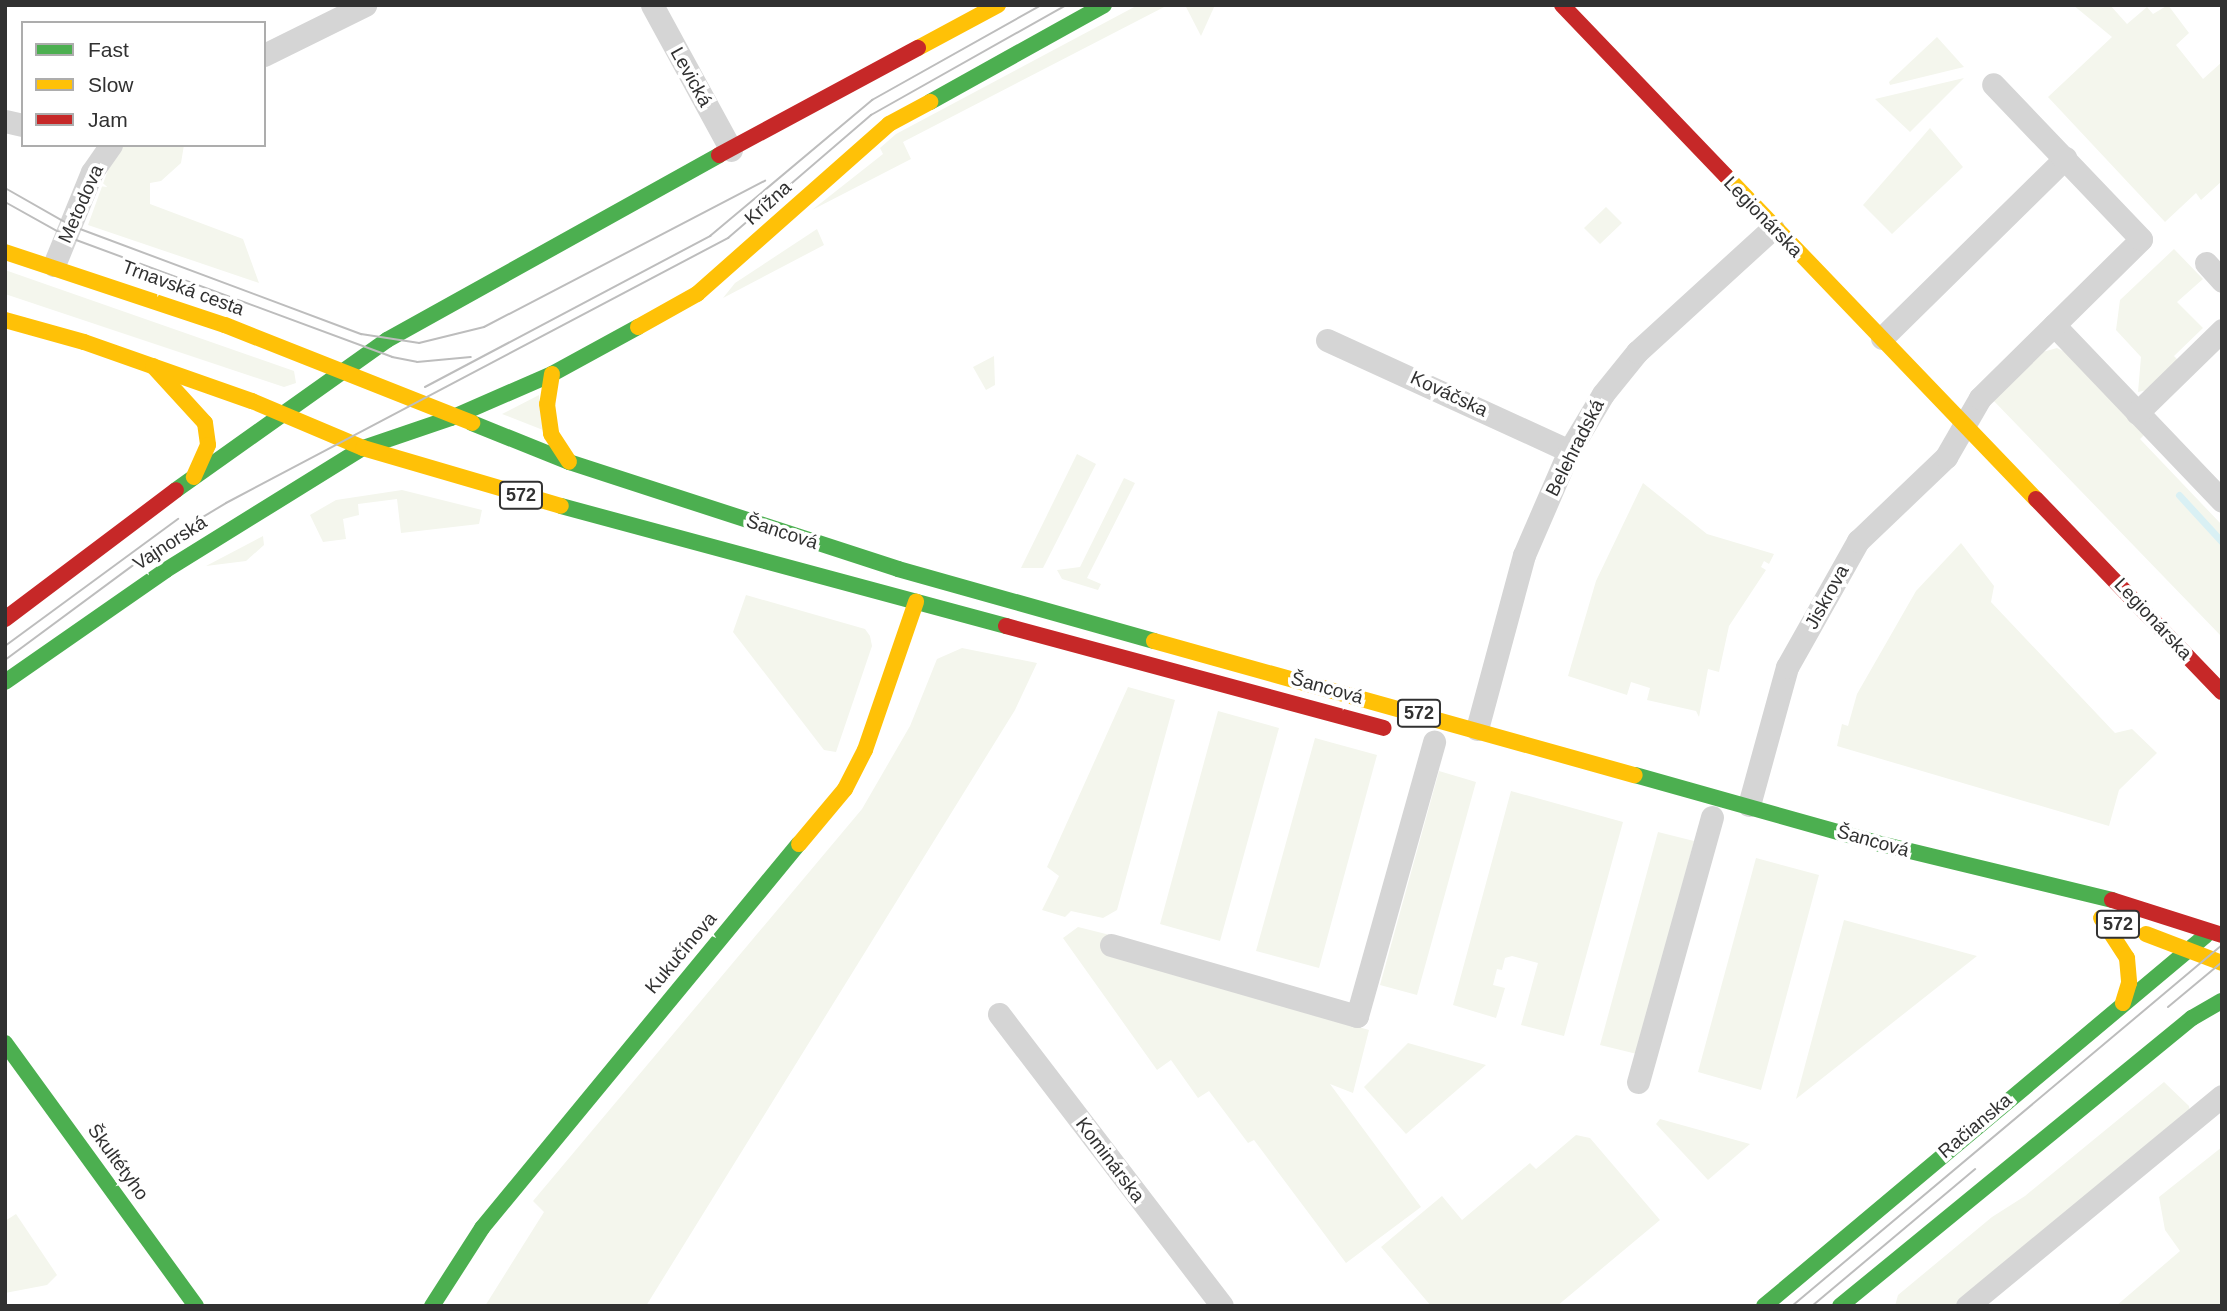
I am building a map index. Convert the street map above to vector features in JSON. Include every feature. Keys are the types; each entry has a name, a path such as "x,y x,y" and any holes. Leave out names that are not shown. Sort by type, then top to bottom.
{"main road":[{"path":"343,371 397,335 998,5"},
{"name":"Krížna","path":"451,418 552,374 697,294 889,124 1104,5"},
{"name":"Legionárska","path":"1562,5 1773,228 2222,692"},
{"name":"Trnavská cesta","path":"5,252 54,265 343,371"},
{"name":"572","path":"5,320 152,365 281,412 363,448"},
{"path":"152,365 205,423 208,446 194,477"},
{"name":"Vajnorská","path":"5,619 281,412 343,371"},
{"name":"572","path":"343,371 451,418"},
{"path":"552,374 547,404 551,433 569,462"},
{"name":"Vajnorská","path":"5,682 166,570 363,448 451,418"},
{"name":"Šancová","path":"451,418 569,462 898,569 1974,869 2091,894 2218,929"},
{"name":"Šancová","path":"363,448 916,602 1394,731"},
{"name":"Kukučínova","path":"432,1306 482,1228 845,789 868,740 916,602"},
{"name":"572","path":"2078,912 2222,963"},
{"path":"2101,918 2127,958 2129,983 2123,1003"},
{"name":"Račianska","path":"1764,1306 2123,1003 2218,929"},
{"path":"1840,1306 2192,1018 2222,1002"},
{"name":"Škultétyho","path":"6,1047 196,1306"}],"street":[{"path":"266,54 365,5"},
{"name":"Levická","path":"652,5 731,150"},
{"path":"1967,426 1980,398 2141,239 1993,84"},
{"name":"Metodova","path":"54,265 92,172 110,147"},
{"path":"1882,338 2065,158"},
{"name":"Belehradská","path":"1477,729 1524,555 1569,451 1603,394 1637,352 1773,228"},
{"path":"2206,263 2222,281"},
{"path":"2054,325 2221,498"},
{"path":"2137,413 2222,330"},
{"name":"Kováčska","path":"1327,340 1569,451"},
{"name":"Jiskrova","path":"1749,805 1787,667 1858,541 1946,457 1967,426"},
{"path":"1111,945 1357,1016 1434,742"},
{"path":"1638,1082 1712,817"},
{"name":"Kominárska","path":"999,1014 1222,1306"},
{"path":"1967,1305 2222,1096"}],"shaded area":[{"path":"1138,5 1168,5 903,142 911,159 812,210 883,154 880,148 896,134"},
{"path":"1185,5 1215,5 1201,36"},
{"path":"2073,5 2110,5 2127,24 2147,7 2153,14 2168,5 2189,33 2176,45 2203,79 2222,62 2222,181 2201,200 2196,193 2165,222 2048,97 2112,37"},
{"path":"1937,37 1964,67 1890,85 1889,82"},
{"path":"1964,78 1910,132 1875,99"},
{"path":"1930,128 1963,167 1892,234 1863,205"},
{"path":"122,147 184,147 181,163 161,181 150,183 150,204 243,239 259,283 88,225 108,170"},
{"path":"1606,207 1622,223 1600,244 1584,228"},
{"path":"817,229 824,245 723,298 735,283"},
{"path":"2174,249 2203,279 2177,302 2203,328 2174,356 2180,362 2147,390 2138,392 2141,357 2116,330 2120,300"},
{"path":"5,270 294,371 296,383 284,387 5,294"},
{"path":"2057,348 2072,356 2145,434 2140,439 2222,525 2222,637 1991,398 2039,353"},
{"path":"994,356 995,385 986,390 973,367"},
{"path":"539,395 543,430 502,414"},
{"path":"1077,454 1096,464 1043,568 1021,568"},
{"path":"1124,478 1135,483 1087,578 1101,584 1098,590 1062,579 1057,570 1080,567"},
{"path":"1643,483 1707,534 1774,554 1769,564 1764,561 1761,567 1766,570 1729,626 1719,672 1708,669 1699,717 1696,711 1647,700 1650,688 1631,682 1627,695 1568,676 1596,581"},
{"path":"402,490 482,510 479,524 401,533 397,499 358,504 359,515 343,519 346,539 323,542 310,515 336,500"},
{"path":"263,536 264,545 246,561 206,566"},
{"path":"1961,543 1994,586 1991,602 2115,733 2132,729 2157,753 2119,790 2109,826 1837,746 1842,724 1848,726 1857,694 1916,591"},
{"path":"746,595 865,629 870,636 872,646 836,752 824,750 733,632"},
{"path":"962,648 1037,663 1015,710 646,1306 485,1306 544,1212 533,1201 862,809 910,726 937,659"},
{"path":"1128,687 1175,700 1117,910 1103,918 1071,911 1065,917 1042,910 1059,876 1047,867"},
{"path":"1218,711 1279,728 1220,941 1160,924"},
{"path":"1315,738 1377,755 1319,968 1256,951"},
{"path":"1439,771 1476,782 1417,995 1380,985"},
{"path":"1511,791 1623,822 1564,1036 1521,1025 1538,963 1512,956 1505,958 1502,970 1497,969 1493,985 1505,988 1496,1018 1453,1005"},
{"path":"1658,832 1694,841 1637,1054 1600,1045"},
{"path":"1756,858 1819,875 1761,1090 1698,1072"},
{"path":"1844,920 1977,956 1796,1099"},
{"path":"1078,927 1110,935 1142,965 1369,1030 1353,1093 1330,1084 1421,1207 1346,1263 1254,1140 1248,1143 1209,1091 1198,1098 1171,1060 1157,1070 1063,938"},
{"path":"1408,1043 1486,1065 1406,1134 1364,1087"},
{"path":"2164,1082 2189,1106 2190,1113 1961,1306 1895,1306 1898,1295 1992,1217 2025,1196"},
{"path":"1660,1119 1750,1144 1708,1180 1656,1124"},
{"path":"1576,1135 1590,1138 1660,1220 1557,1306 1431,1306 1381,1247 1442,1196 1462,1220 1530,1163 1536,1169"},
{"path":"2222,1147 2222,1306 2116,1306 2180,1251 2165,1230 2159,1197"},
{"path":"16,1214 57,1275 47,1285 5,1293 5,1221"}],"waterway":[{"path":"2179,495 2222,542"}],"tram line":[{"path":"425,387 710,236 872,100 1041,5"},
{"path":"5,660 178,532 226,503 728,238 871,115 1066,5"},
{"path":"5,188 72,226 361,334 419,343 484,327 765,181"},
{"path":"5,202 68,237 392,357 417,362 471,357"},
{"path":"5,646 178,519"},
{"path":"1792,1306 2222,945"},
{"path":"2168,1007 2222,962"},
{"path":"1812,1306 1975,1169"}],"traffic: fast":[{"path":"930,102 1104,5"},
{"path":"176,490 387,340 719,155"},
{"path":"5,682 166,570 363,448 451,418 552,374 638,327"},
{"path":"472,423 569,462 898,569 1154,641"},
{"path":"561,506 1006,626"},
{"path":"1635,775 1881,844 2112,900"},
{"path":"432,1306 482,1228 799,844"},
{"path":"1764,1306 2205,936"},
{"path":"1840,1306 2192,1018 2222,1001"},
{"path":"5,1043 196,1306"}],"traffic: slow":[{"path":"918,48 998,5"},
{"path":"638,327 697,294 889,124 930,102"},
{"path":"1726,176 2036,499"},
{"path":"5,252 225,325 472,423"},
{"path":"5,320 84,342 252,401 363,448 561,506"},
{"path":"153,366 205,423 208,445 194,477"},
{"path":"552,374 547,404 551,434 569,462"},
{"path":"799,844 845,789 865,750 916,602"},
{"path":"1154,641 1635,775"},
{"path":"2101,918 2127,958 2129,983 2123,1003"},
{"path":"2146,934 2222,963"}],"traffic: jam":[{"path":"1562,5 1726,176"},
{"path":"719,155 918,48"},
{"path":"5,619 176,490"},
{"path":"2036,499 2222,692"},
{"path":"1006,626 1383,728"},
{"path":"2112,900 2222,935"}]}
